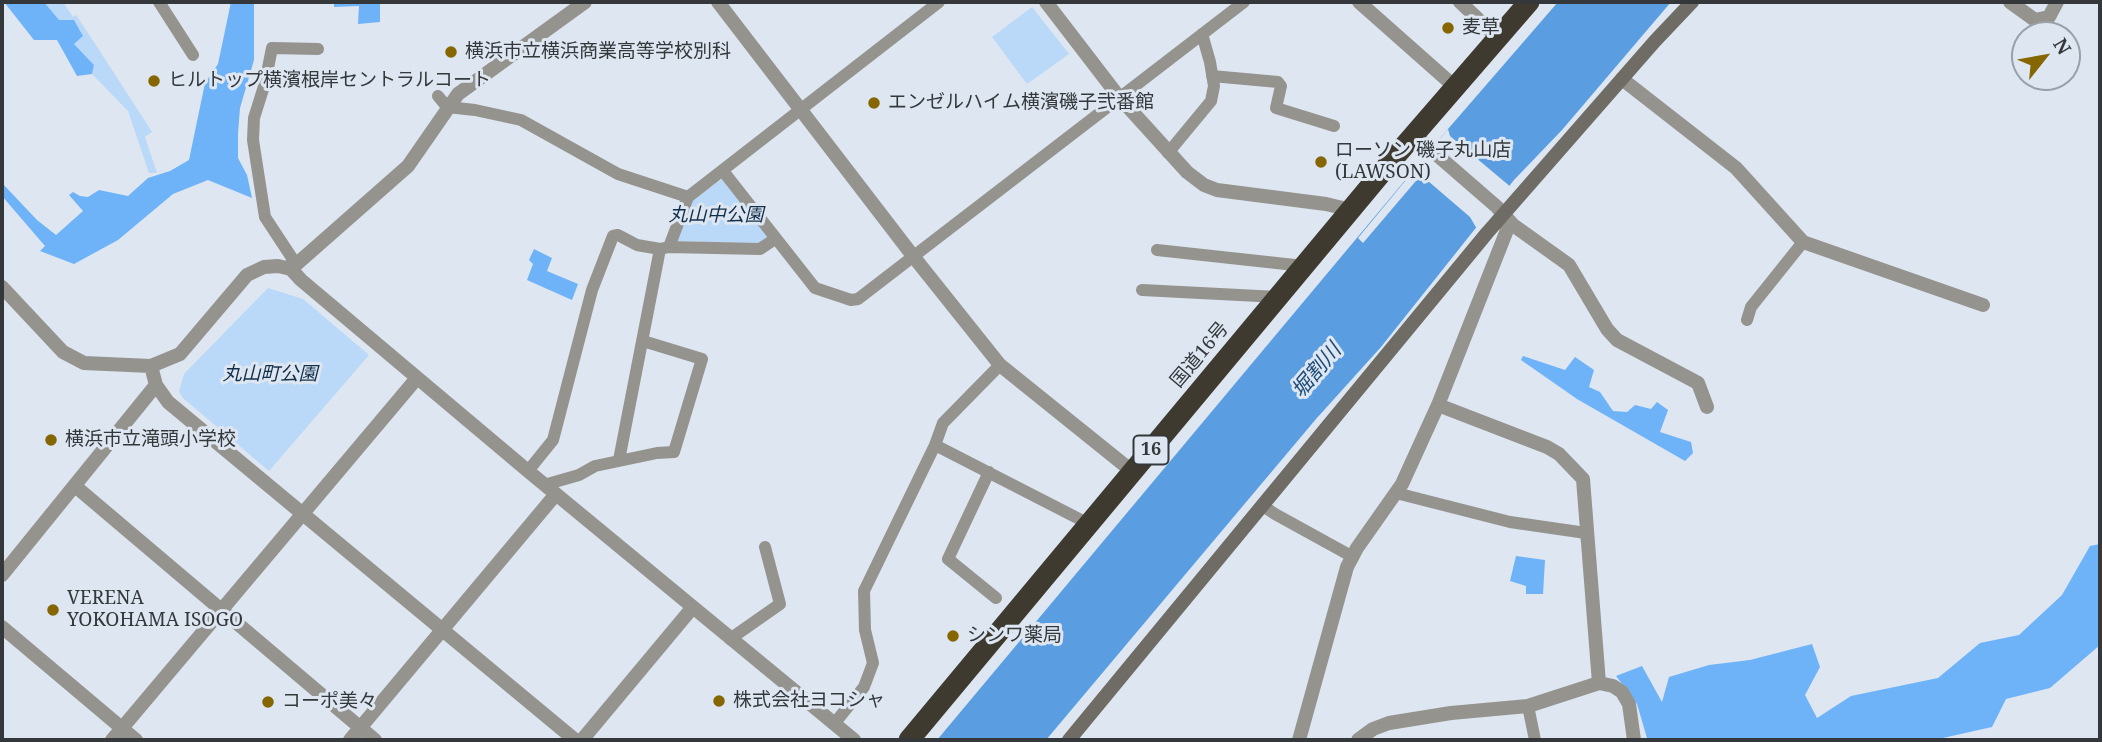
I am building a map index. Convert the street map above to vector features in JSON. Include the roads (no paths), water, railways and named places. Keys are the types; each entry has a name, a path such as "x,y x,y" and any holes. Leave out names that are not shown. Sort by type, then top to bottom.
{"highway":[{"name":"国道16号","path":"909,740 1304,265 1529,2"}],"street":[{"path":"291,269 408,166 442,101 585,2"},
{"path":"718,2 1000,365 1133,472"},
{"path":"1046,2 1119,97 1168,153 1204,185 1217,190 1326,204 1351,210"},
{"path":"1359,2 1455,87"},
{"path":"1460,2 1498,38"},
{"path":"1069,740 1263,506 1500,211 1692,2"},
{"path":"2010,2 2035,20 2049,17 2057,2"},
{"path":"1622,79 1736,168 1803,243 1983,305"},
{"path":"1414,135 1535,242 1569,265 1607,329 1617,340 1698,383 1707,407"},
{"path":"1299,740 1343,580 1353,557 1402,484 1437,405 1507,230 1500,211"},
{"path":"2,287 63,352 84,363 151,366 180,354 247,275 264,267 291,269 544,485 854,740"},
{"path":"151,366 156,385 168,402 575,740"},
{"path":"117,735 220,609 417,378"},
{"path":"2,575 156,385"},
{"path":"1437,405 1519,435 1559,454 1583,479 1599,683"},
{"path":"75,486 375,740"},
{"path":"350,740 556,494"},
{"path":"582,740 693,607"},
{"path":"2,628 117,735 136,740"},
{"path":"1358,740 1373,729 1389,723 1451,713 1528,706 1599,683 1613,686 1622,692 1629,704 1634,740"}],"lane":[{"path":"159,2 193,55"},
{"path":"619,460 665,248 688,197 939,2"},
{"path":"723,171 815,288 851,300 858,299 1244,2"},
{"path":"1168,153 1211,102 1214,86 1202,34"},
{"path":"291,269 292,258 265,217 253,140 254,118 272,48 318,49"},
{"path":"1212,76 1278,82 1281,86 1276,108 1334,126"},
{"path":"442,101 521,120 618,174 688,197"},
{"path":"528,471 553,440 592,290 613,236 618,235 637,245 665,248 760,249 775,239"},
{"path":"1747,320 1751,307 1803,243"},
{"path":"1157,250 1304,265"},
{"path":"1142,290 1278,297"},
{"path":"544,485 579,475 595,466 674,452 702,359 643,341"},
{"path":"834,724 864,687 873,663 865,630 864,591 935,445 943,423 1000,365"},
{"path":"935,445 1090,524"},
{"path":"989,472 948,559 996,598"},
{"path":"1396,494 1510,522 1586,533"},
{"path":"1263,506 1353,557"},
{"path":"730,639 780,604 765,547"},
{"path":"1528,706 1535,740"}],"water":[{"name":"堀割川","path":"1558,2 1671,2 1562,130 1514,180 1381,347 1316,419 1046,740 937,740 1448,129"}],"place":[{"name":"麦草","path":"1448,28"},
{"name":"横浜市立横浜商業高等学校別科","path":"451,52"},
{"name":"ヒルトップ横濱根岸セントラルコート","path":"154,81"},
{"name":"エンゼルハイム横濱磯子弐番館","path":"874,103"},
{"name":"ローソン 磯子丸山店 (LAWSON)","path":"1321,162"},
{"name":"横浜市立滝頭小学校","path":"51,440"},
{"name":"VERENA YOKOHAMA ISOGO","path":"53,610"},
{"name":"シンワ薬局","path":"953,636"},
{"name":"株式会社ヨコシャ","path":"719,701"},
{"name":"コーポ美々","path":"268,702"}],"park label":[{"name":"丸山中公園","path":"716,216"},
{"name":"丸山町公園","path":"270,375"}]}
